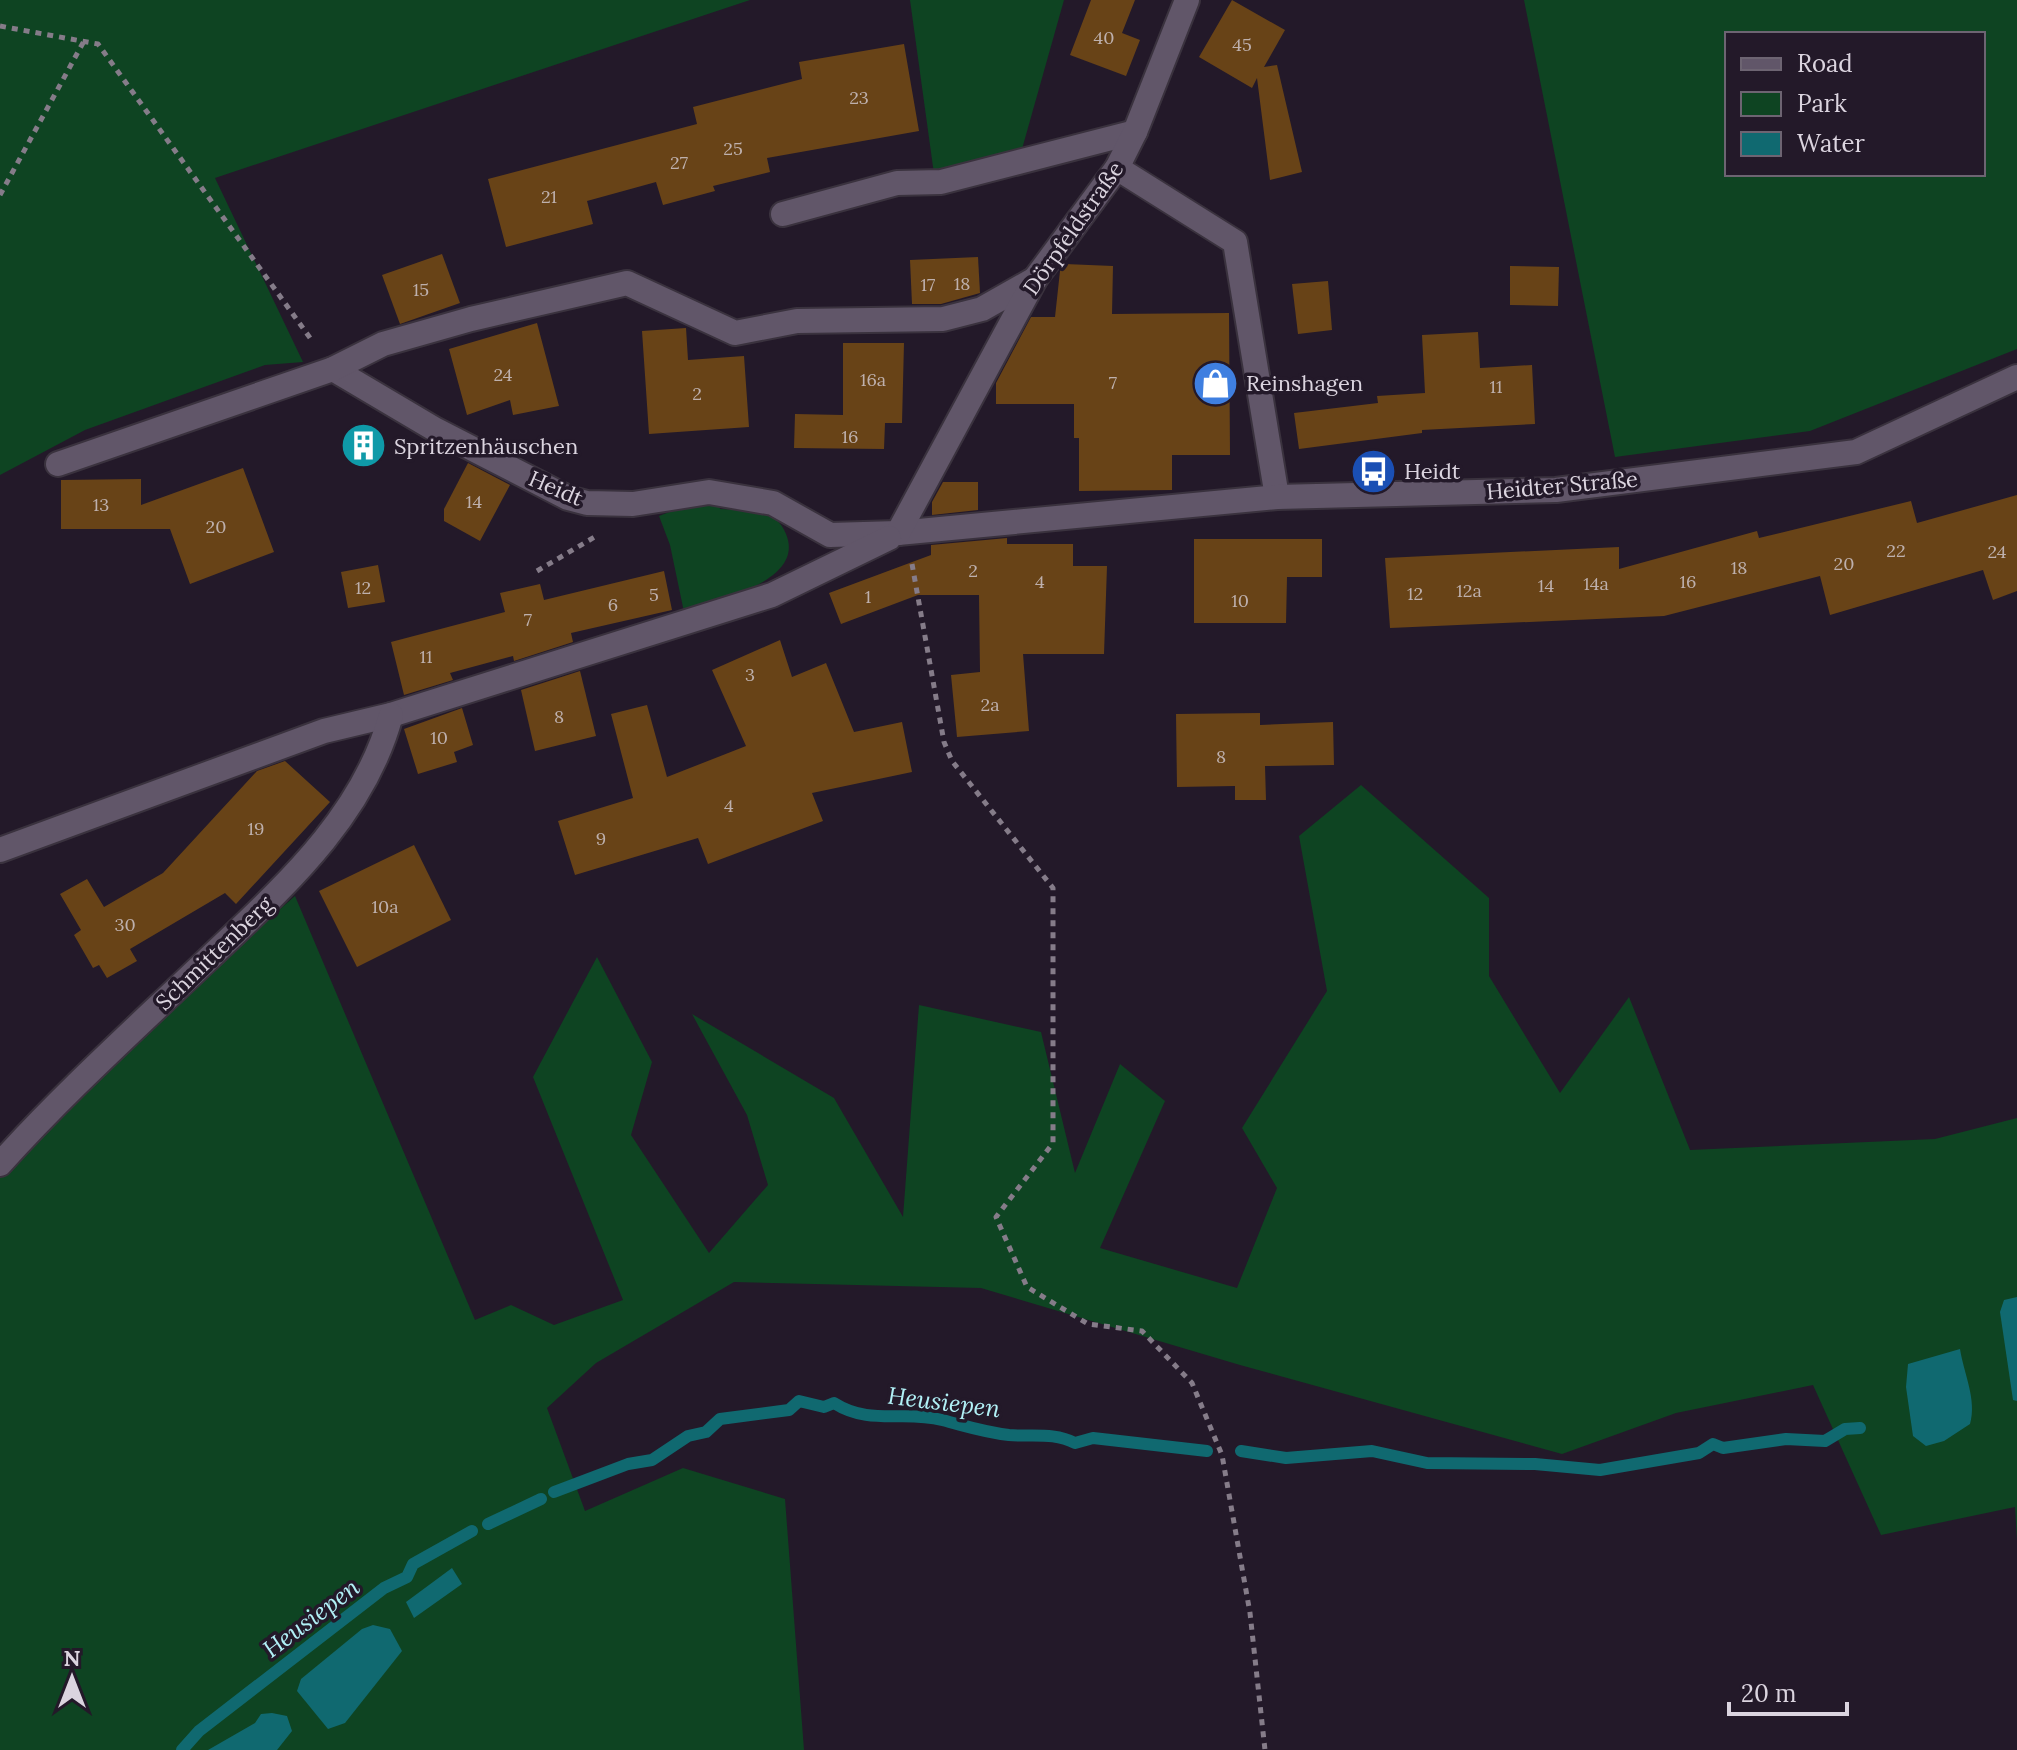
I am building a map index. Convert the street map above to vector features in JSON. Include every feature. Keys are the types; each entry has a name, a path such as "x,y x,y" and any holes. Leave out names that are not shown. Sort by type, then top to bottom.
{"street":[{"name":"Dörpfeldstraße","path":"898,533 1035,279 1117,168 1135,132 1187,0"},
{"path":"783,214 897,183 941,182 1135,132"},
{"path":"1117,168 1235,242 1277,497"},
{"path":"58,464 333,369 383,344 471,319 627,283 735,333 797,321 943,319 982,309 1035,279"},
{"name":"Heidt","path":"333,369 436,430 568,498 587,503 633,504 709,492 773,503 830,535 898,533"},
{"name":"Heidter Straße","path":"898,533 1277,497 1556,490 1856,452 2017,377"},
{"path":"0,850 324,731 391,715 772,595 898,533"},
{"name":"Schmittenberg","path":"0,1164 37,1122 272,898 345,817 383,745 391,715"}],"path":[{"path":"0,26 98,44 333,369"},
{"path":"0,195 84,41"},
{"path":"537,571 630,517 633,504"},
{"path":"898,533 916,574 944,742 952,761 1053,888 1053,1143 996,1217 1027,1287 1088,1324 1142,1331 1192,1383 1222,1455 1250,1613 1265,1750"}],"green space":[{"path":"0,0 750,0 215,178 303,362 265,365 85,430 0,475"},
{"path":"910,0 1064,0 1022,149 934,174"},
{"path":"1524,0 2017,0 2017,349 1810,431 1615,457"},
{"path":"676,503 719,503 720,509 758,512 775,519 786,534 789,551 783,565 771,577 736,595 684,612 670,545 659,516 677,509"},
{"path":"1361,785 1489,898 1489,976 1560,1093 1629,997 1690,1150 1935,1139 2017,1118 2017,1540 2015,1507 1881,1535 1813,1385 1676,1413 1562,1454 1240,1365 981,1288 734,1282 596,1363 547,1408 585,1511 683,1468 785,1499 804,1750 0,1750 0,1154 295,896 475,1320 511,1305 554,1325 623,1300 533,1077 597,957 652,1062 631,1135 709,1253 768,1185 747,1115 692,1014 834,1098 903,1217 919,1005 1041,1032 1075,1173 1120,1064 1165,1101 1100,1248 1237,1288 1277,1188 1242,1128 1327,991 1299,836"}],"water":[{"path":"2017,1297 2017,1401 2013,1400 2000,1312 2004,1300"},
{"path":"1960,1349 1971,1396 1970,1424 1944,1441 1926,1446 1913,1436 1906,1387 1908,1364"},
{"path":"452,1568 462,1584 414,1618 406,1602"},
{"path":"373,1625 390,1629 402,1651 345,1723 328,1729 297,1691 301,1679 362,1629"},
{"path":"261,1714 287,1716 292,1731 277,1750 208,1750 255,1723"}],"building":[{"path":"1091,0 1135,0 1122,33 1140,40 1126,76 1070,55"},
{"path":"1232,0 1285,30 1264,67 1277,65 1302,172 1270,180 1257,78 1252,88 1199,57"},
{"path":"904,44 919,131 767,158 770,172 713,186 715,191 663,205 656,182 587,201 593,224 506,247 488,179 697,124 693,107 802,79 799,62"},
{"path":"442,254 460,303 400,324 382,275"},
{"path":"978,257 980,293 941,304 912,304 910,260"},
{"path":"1065,264 1113,266 1112,314 1229,313 1230,455 1172,455 1172,490 1079,491 1079,438 1074,438 1074,404 996,404 996,383 1031,317 1055,317 1060,271"},
{"path":"1510,266 1559,267 1558,306 1510,305"},
{"path":"1328,281 1332,330 1298,334 1292,284"},
{"path":"537,323 559,406 513,415 510,400 467,415 449,349"},
{"path":"686,328 688,360 744,356 749,427 649,434 642,331"},
{"path":"1478,332 1480,368 1532,365 1535,424 1422,430 1422,433 1299,449 1294,413 1378,403 1377,396 1425,393 1422,335"},
{"path":"843,343 904,343 902,423 885,423 884,449 794,448 795,414 843,415"},
{"path":"468,463 510,485 480,541 444,521 444,509"},
{"path":"243,468 274,552 190,584 170,529 61,529 61,480 141,479 141,505"},
{"path":"943,482 978,482 978,510 932,515 932,502"},
{"path":"2017,495 2017,591 1993,600 1983,570 1830,615 1820,576 1664,616 1390,628 1385,558 1619,547 1619,569 1757,531 1759,538 1911,501 1917,523"},
{"path":"1007,538 1007,544 1073,544 1073,566 1107,566 1104,654 1023,654 1029,731 957,737 951,675 980,672 979,595 918,595 841,624 829,593 931,555 931,545"},
{"path":"1194,539 1322,539 1322,577 1287,577 1286,623 1194,623"},
{"path":"378,565 385,602 348,608 341,572"},
{"path":"664,571 672,610 571,633 573,642 514,661 513,656 450,673 453,680 404,695 391,642 505,612 500,593 540,584 544,600"},
{"path":"780,640 792,677 826,663 854,732 902,722 912,772 812,793 823,821 708,864 698,838 575,875 558,821 633,798 611,714 647,705 667,777 746,746 712,670"},
{"path":"580,671 596,736 535,751 521,690"},
{"path":"462,708 473,745 454,752 457,762 418,774 404,729"},
{"path":"1260,713 1260,725 1333,722 1334,765 1265,766 1266,800 1235,800 1235,786 1177,787 1176,714"},
{"path":"285,761 330,802 236,904 225,893 130,949 137,961 107,978 99,965 93,968 74,935 81,930 60,894 87,879 104,907 163,873 257,771"},
{"path":"414,845 451,920 357,967 319,891"}],"waterway":[{"name":"Heusiepen","path":"554,1492 628,1464 652,1460 688,1436 706,1432 720,1419 789,1410 799,1401 824,1407 834,1403 847,1410 874,1416 928,1417 1009,1435 1051,1436 1075,1443 1093,1438 1207,1451"},
{"name":"Heusiepen","path":"1241,1451 1286,1458 1372,1451 1427,1463 1535,1464 1600,1470 1699,1453 1713,1444 1723,1448 1786,1439 1825,1441 1845,1429 1860,1428"},
{"name":"Heusiepen","path":"488,1524 541,1499"},
{"name":"Heusiepen","path":"182,1750 199,1731 384,1588 407,1577 413,1564 472,1531"}],"place":[{"name":"Reinshagen","path":"1215,383"},
{"name":"Spritzenhäuschen","path":"363,446"},
{"name":"Heidt","path":"1373,471"}]}
